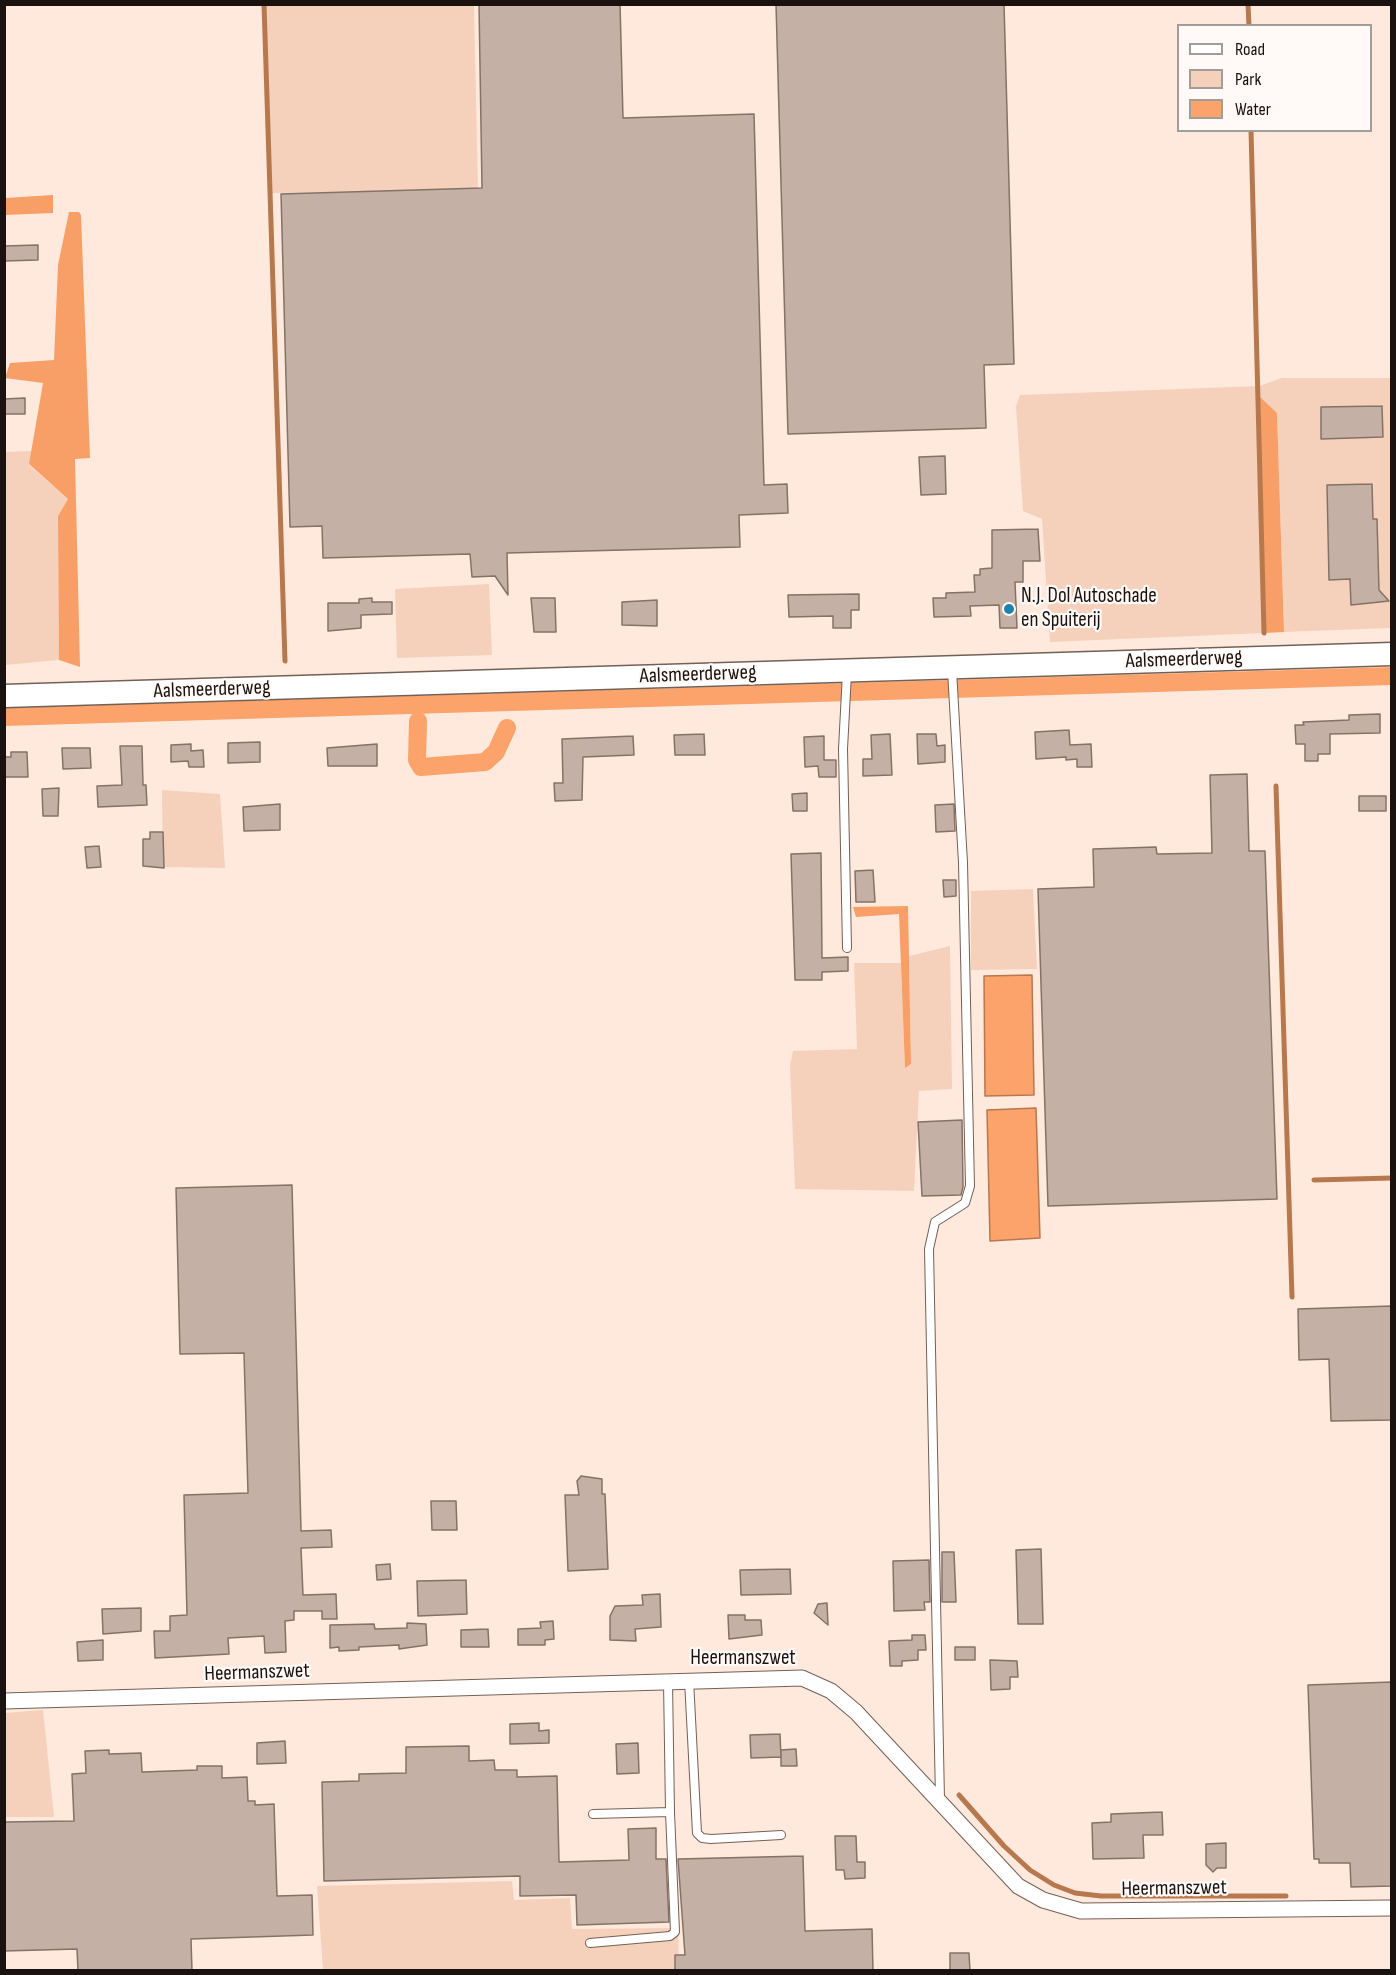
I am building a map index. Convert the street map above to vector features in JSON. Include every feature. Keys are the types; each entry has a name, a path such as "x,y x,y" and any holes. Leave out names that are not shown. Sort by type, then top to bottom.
{"street":[{"name":"Aalsmeerderweg","path":"4,696 847,679 953,672 1392,654"},
{"name":"Heermanszwet","path":"4,1701 802,1678 831,1690 856,1712 1018,1886 1063,1907 1082,1911 1392,1908"}],"lane":[{"path":"940,1804 929,1249 935,1222 965,1203 970,1186 963,863 953,672"},
{"path":"847,679 843,749 847,948"},
{"path":"689,1680 697,1833 702,1838 711,1839 781,1835"},
{"path":"590,1943 670,1936 675,1932 668,1681"},
{"path":"593,1814 670,1812"}],"green space":[{"path":"266,5 474,5 478,192 272,193"},
{"path":"1282,378 1391,378 1391,628 1284,632 1277,413 1260,398 1264,633 1050,642 1042,519 1023,511 1016,406 1020,395 1259,386"},
{"path":"33,451 29,465 68,499 58,516 59,660 5,665 4,452"},
{"path":"489,584 492,655 397,658 395,589"},
{"path":"162,790 220,794 225,868 163,867"},
{"path":"1033,889 1037,969 971,970 971,891"},
{"path":"950,946 952,1089 919,1091 914,1191 795,1189 790,1066 793,1051 857,1049 854,963 901,963 905,1068 911,1064 909,956"},
{"path":"43,1710 54,1817 5,1817 5,1713"},
{"path":"512,1881 514,1900 570,1898 572,1929 678,1928 679,1970 323,1970 317,1886"}],"shaded area":[{"path":"53,195 53,213 5,215 5,198"},
{"path":"69,212 79,212 81,215 90,458 75,459 80,667 59,660 58,516 68,499 29,464 43,383 5,378 10,363 54,360 58,265"},
{"path":"1260,397 1277,413 1284,632 1264,633"},
{"path":"908,906 911,1064 905,1068 899,914 856,917 853,907"}],"water":[{"path":"1032,975 1034,1095 985,1096 984,976"},
{"path":"1036,1108 1040,1238 990,1241 987,1110"}],"building":[{"path":"479,4 620,4 623,118 754,114 764,485 787,484 788,513 739,515 740,547 507,553 508,595 495,576 472,577 470,554 323,558 322,526 290,527 281,194 482,188"},
{"path":"776,4 1004,4 1014,364 984,365 986,428 788,434"},
{"path":"38,245 38,260 4,261 4,246"},
{"path":"25,398 25,414 4,414 4,399"},
{"path":"1382,406 1383,437 1321,439 1321,407"},
{"path":"945,456 946,494 921,495 919,457"},
{"path":"1372,484 1373,519 1377,519 1379,590 1389,601 1351,605 1350,579 1329,580 1327,485"},
{"path":"1038,529 1040,561 1023,561 1023,582 1015,582 1017,628 1000,628 999,605 970,606 971,616 934,617 933,598 946,598 946,593 975,592 974,575 980,575 980,569 992,568 992,530"},
{"path":"859,594 859,610 851,610 851,628 833,628 833,616 789,617 788,595"},
{"path":"372,598 372,602 392,602 392,614 361,615 361,628 328,631 328,603 359,603 359,599"},
{"path":"531,598 555,598 556,632 534,632"},
{"path":"657,600 657,626 622,625 622,602"},
{"path":"1380,714 1380,733 1330,734 1330,754 1318,754 1318,761 1305,761 1305,744 1296,744 1295,725 1304,725 1303,722 1349,720 1349,715"},
{"path":"1069,730 1070,745 1091,744 1092,767 1077,767 1077,759 1066,760 1066,757 1036,759 1035,732"},
{"path":"704,734 705,755 675,755 674,735"},
{"path":"890,734 892,775 863,776 863,759 872,759 871,735"},
{"path":"917,734 936,734 937,746 945,745 945,762 918,764"},
{"path":"633,736 634,755 583,757 582,800 555,801 554,783 563,783 562,739"},
{"path":"824,736 824,760 836,760 836,777 819,777 818,766 805,767 804,737"},
{"path":"260,742 260,762 228,763 228,743"},
{"path":"191,744 191,751 203,750 204,767 189,767 188,761 171,762 171,745"},
{"path":"377,744 377,766 328,766 327,748"},
{"path":"120,746 142,746 143,785 146,785 147,805 98,807 97,786 122,785"},
{"path":"62,748 90,748 91,768 63,769"},
{"path":"11,752 27,752 28,777 4,777 4,757 11,757"},
{"path":"1247,774 1249,851 1265,851 1277,1199 1048,1206 1038,889 1094,887 1093,849 1156,847 1157,854 1212,853 1210,775"},
{"path":"59,788 58,816 43,816 42,789"},
{"path":"807,793 807,811 793,811 792,794"},
{"path":"1359,796 1386,796 1386,811 1359,811"},
{"path":"280,804 280,830 244,831 243,807"},
{"path":"954,804 955,831 936,832 935,805"},
{"path":"150,832 163,832 164,868 143,866 143,839 150,839"},
{"path":"99,846 101,867 87,868 85,847"},
{"path":"821,853 822,958 848,957 848,971 822,972 822,980 795,980 791,854"},
{"path":"873,870 875,902 856,902 855,871"},
{"path":"943,880 956,880 956,896 944,897"},
{"path":"962,1120 963,1187 961,1195 922,1196 918,1122"},
{"path":"292,1185 301,1531 331,1530 332,1547 301,1548 303,1595 336,1594 337,1619 322,1619 322,1611 294,1611 294,1620 285,1621 286,1652 265,1653 264,1636 228,1638 229,1654 155,1658 154,1631 170,1631 170,1616 187,1615 184,1495 248,1493 244,1353 180,1354 176,1188"},
{"path":"1392,1306 1392,1420 1331,1421 1329,1359 1299,1360 1298,1309"},
{"path":"581,1476 602,1479 602,1494 605,1494 608,1569 568,1571 565,1495 579,1495 577,1481"},
{"path":"431,1501 456,1501 457,1530 432,1530"},
{"path":"1041,1549 1043,1624 1018,1624 1016,1550"},
{"path":"942,1552 954,1552 956,1602 942,1602"},
{"path":"929,1560 930,1602 924,1602 925,1610 894,1611 893,1561"},
{"path":"390,1564 391,1579 377,1580 376,1565"},
{"path":"790,1569 791,1594 741,1595 740,1570"},
{"path":"466,1580 467,1614 418,1616 417,1581"},
{"path":"660,1594 661,1627 635,1629 636,1641 610,1640 610,1616 615,1606 643,1605 642,1595"},
{"path":"827,1603 828,1625 814,1613 818,1604"},
{"path":"141,1608 141,1631 103,1634 102,1609"},
{"path":"728,1615 745,1615 745,1620 761,1620 762,1635 729,1639"},
{"path":"553,1621 554,1639 545,1640 545,1645 518,1645 518,1629 541,1628 540,1622"},
{"path":"407,1623 426,1624 427,1645 399,1649 399,1645 359,1647 359,1650 339,1651 339,1647 330,1648 330,1625 374,1624 375,1629 407,1628"},
{"path":"488,1629 489,1647 461,1647 461,1630"},
{"path":"912,1635 925,1635 926,1650 918,1650 918,1660 902,1661 902,1666 890,1666 889,1641 912,1640"},
{"path":"103,1640 103,1660 78,1661 77,1642"},
{"path":"955,1647 975,1647 975,1660 955,1660"},
{"path":"990,1660 1017,1661 1018,1677 1010,1677 1010,1689 991,1690"},
{"path":"1392,1682 1392,1886 1351,1887 1350,1863 1319,1863 1319,1859 1314,1859 1308,1685"},
{"path":"539,1723 539,1731 549,1730 549,1743 510,1744 510,1724"},
{"path":"780,1734 781,1757 751,1758 750,1735"},
{"path":"285,1741 286,1763 257,1764 257,1743"},
{"path":"638,1743 639,1773 617,1774 616,1744"},
{"path":"469,1746 469,1761 494,1760 495,1770 517,1770 517,1777 557,1776 559,1862 629,1860 628,1829 656,1828 656,1859 666,1859 669,1922 577,1925 576,1895 520,1896 520,1876 324,1881 322,1782 359,1781 359,1774 406,1773 406,1747"},
{"path":"796,1749 797,1766 781,1766 781,1750"},
{"path":"109,1750 109,1754 141,1753 142,1772 197,1770 197,1766 222,1766 222,1778 247,1777 248,1801 255,1801 255,1805 274,1804 277,1896 312,1895 313,1935 191,1939 192,1971 78,1971 77,1949 4,1951 4,1822 74,1821 72,1774 86,1773 85,1751"},
{"path":"1162,1812 1163,1835 1143,1835 1144,1858 1093,1859 1092,1823 1111,1822 1111,1814"},
{"path":"835,1836 856,1836 857,1862 865,1862 865,1878 845,1879 844,1870 836,1870"},
{"path":"1226,1843 1226,1868 1217,1868 1213,1872 1206,1865 1206,1844"},
{"path":"803,1856 805,1931 872,1929 873,1971 675,1971 675,1955 685,1955 678,1859"},
{"path":"950,1953 969,1953 970,1971 950,1971"}],"waterway":[{"path":"264,4 285,661"},
{"path":"1248,4 1249,24"},
{"path":"1251,132 1264,633"},
{"path":"4,717 1392,676"},
{"path":"418,721 417,760 421,767 485,762 496,752 507,728"},
{"path":"1276,786 1292,1297"},
{"path":"1314,1180 1392,1178"},
{"path":"959,1795 1004,1846 1030,1870 1054,1885 1075,1893 1101,1896 1286,1896"}],"place":[{"name":"N.J. Dol Autoschade en Spuiterij","path":"1009,609"}]}
